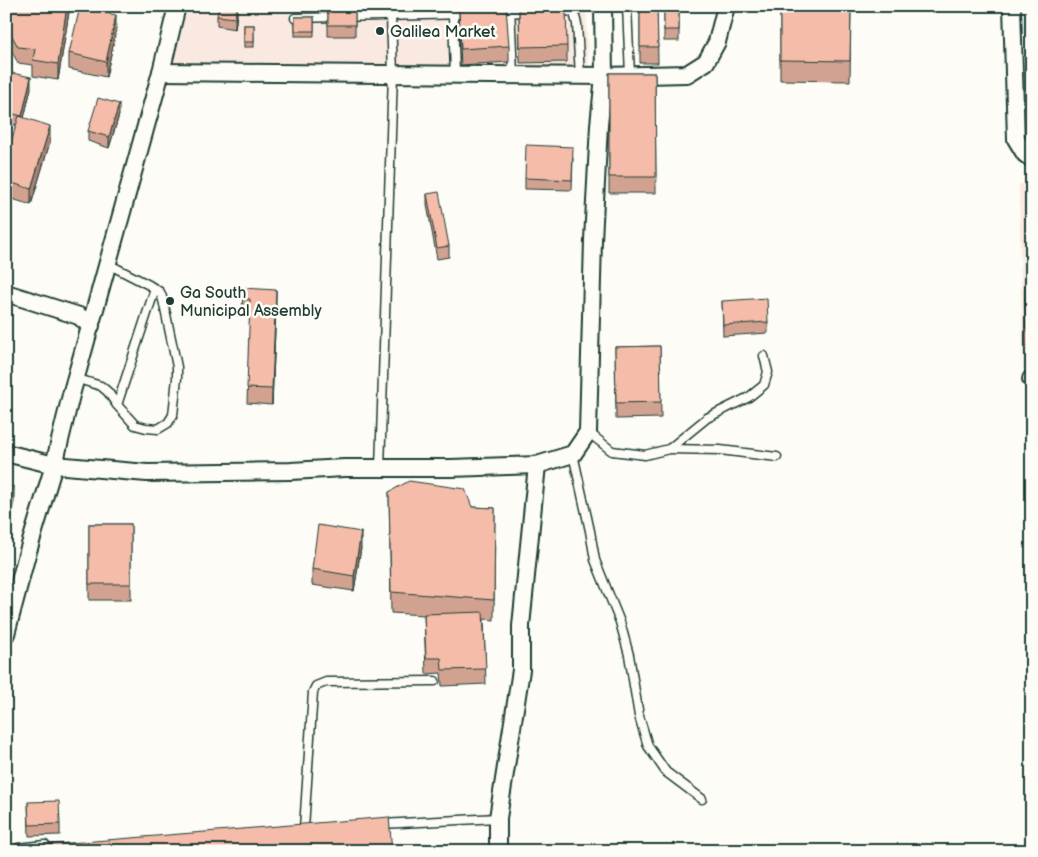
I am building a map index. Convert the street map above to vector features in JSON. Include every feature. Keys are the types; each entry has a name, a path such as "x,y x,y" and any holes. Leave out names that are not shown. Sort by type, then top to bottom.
{"street":[{"path":"6,634 26,558 54,465 75,378 161,72 177,6"},
{"path":"6,453 54,465 147,473 537,465 573,454 588,432 593,240 599,125 604,76 603,6"},
{"path":"161,72 580,76 687,74 706,62 717,42 726,6"},
{"path":"1012,6 1016,139 1025,154 1032,159"},
{"path":"6,293 79,316 91,326"},
{"path":"498,851 498,818 521,670 521,626 537,465"}],"lane":[{"path":"628,6 630,75"},
{"path":"510,9 513,75"},
{"path":"491,13 510,9 539,12"},
{"path":"549,12 568,11 574,13 576,17 580,76"},
{"path":"453,14 455,75"},
{"path":"295,18 472,14"},
{"path":"380,468 393,74 391,16"},
{"path":"75,378 101,386 135,425 158,430 173,415 177,367 160,292 108,264"},
{"path":"117,405 155,289"},
{"path":"669,449 706,418 749,397 764,384 768,372 764,356"},
{"path":"588,432 612,451 646,454 669,449 720,450 778,457"},
{"path":"573,454 595,560 620,622 629,654 639,716 648,746 666,772 702,799"},
{"path":"304,828 313,692 316,686 326,682 435,681"},
{"path":"372,824 498,818"},
{"path":"295,828 314,827"},
{"path":"16,851 18,848 23,847 48,845"}],"shaded area":[{"name":"Galilea Market","path":"177,6 586,6 588,67 170,69"},
{"path":"1019,184 1032,184 1032,369 1023,369"}],"building":[{"path":"11,6 67,6 58,64 33,60 35,49 18,47 11,34 9,20"},
{"path":"219,6 237,6 235,18 217,16"},
{"path":"640,6 657,6 658,47 640,47"},
{"path":"664,6 679,6 679,30 664,30"},
{"path":"780,6 851,6 850,61 780,60"},
{"path":"80,7 116,15 106,62 69,53"},
{"path":"355,7 355,25 328,25 328,8"},
{"path":"506,7 509,46 461,49 459,10"},
{"path":"566,8 567,46 520,47 519,9"},
{"path":"295,17 314,17 314,31 295,31"},
{"path":"244,25 254,25 254,42 244,42"},
{"path":"7,72 31,77 22,116 6,112"},
{"path":"609,73 655,73 656,177 609,177"},
{"path":"98,98 119,104 109,137 88,131"},
{"path":"19,116 50,126 31,189 6,181 6,158"},
{"path":"526,145 573,147 572,180 525,178"},
{"path":"439,192 449,246 437,248 427,194"},
{"path":"1032,193 1032,293 1025,293"},
{"path":"243,288 276,290 272,389 247,388 250,299 242,299"},
{"path":"1025,297 1032,297 1032,331 1026,331"},
{"path":"767,298 768,322 723,325 722,301"},
{"path":"660,346 661,402 616,403 615,347"},
{"path":"409,481 465,489 472,507 495,508 494,600 391,592 389,492"},
{"path":"6,484 14,487 6,517"},
{"path":"89,524 131,524 131,584 89,584"},
{"path":"318,525 361,532 354,576 312,569"},
{"path":"483,612 486,669 442,670 441,658 426,658 424,614"},
{"path":"59,801 60,824 29,825 28,802"},
{"path":"389,817 392,851 33,851 33,846"}],"place":[{"name":"Galilea Market","path":"380,31"},
{"name":"Ga South Municipal Assembly","path":"170,301"}]}
